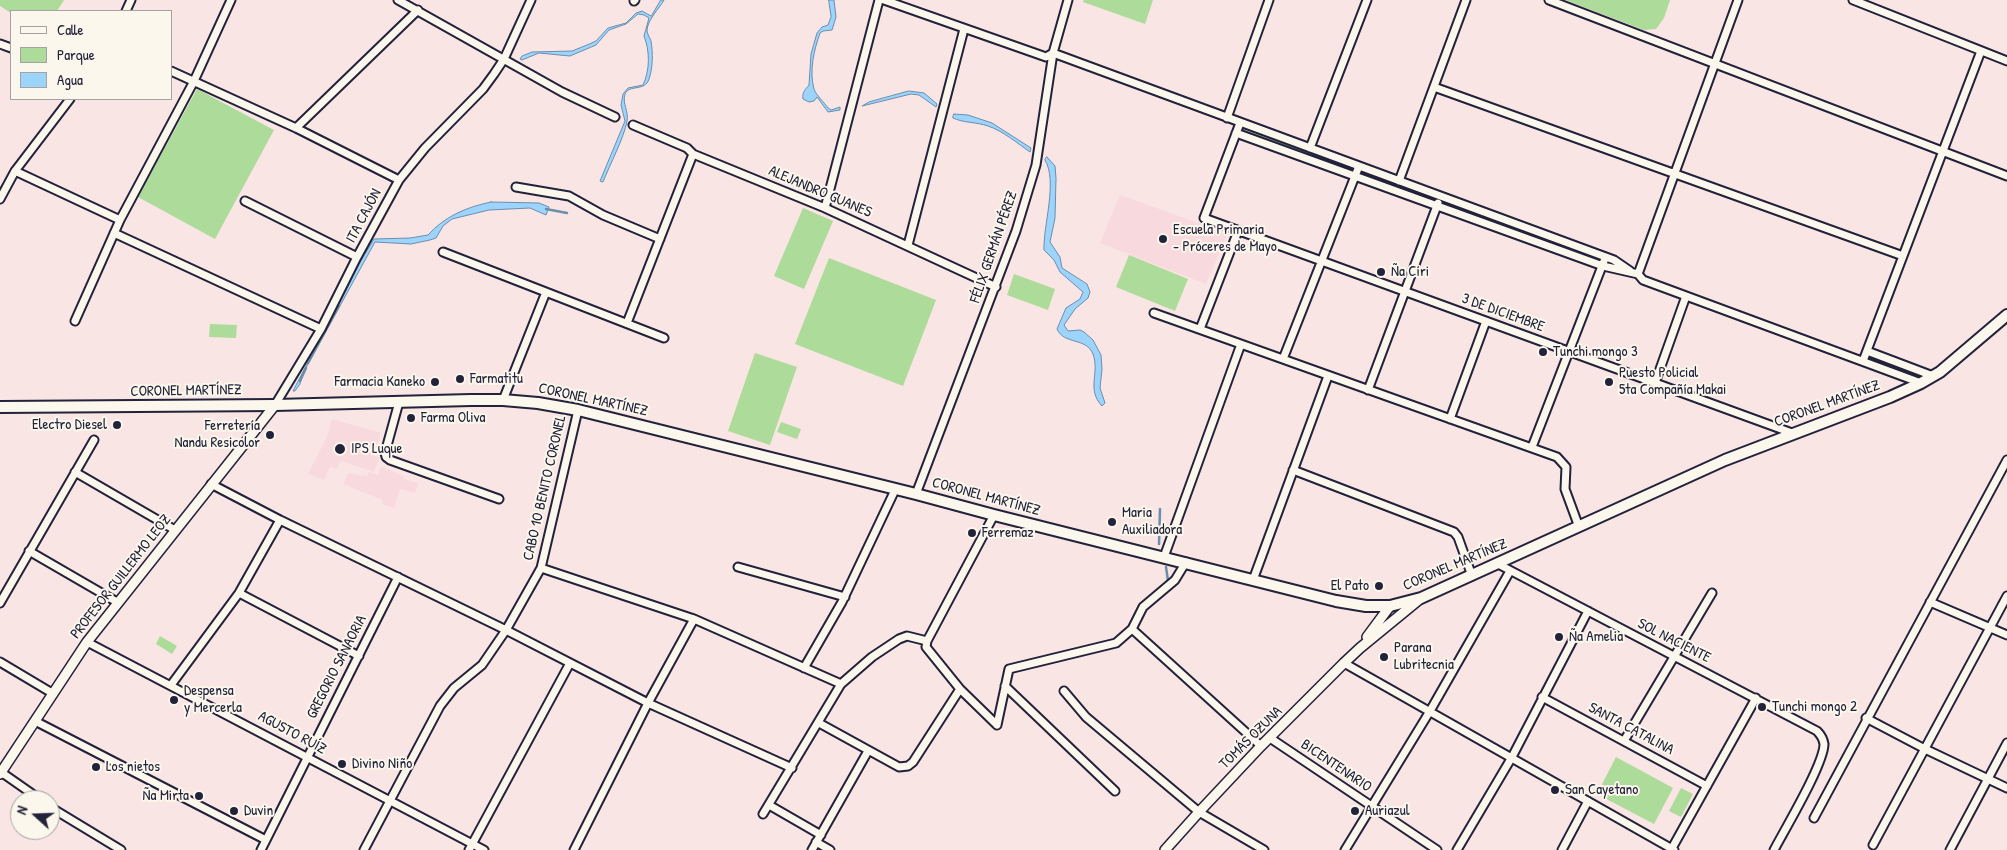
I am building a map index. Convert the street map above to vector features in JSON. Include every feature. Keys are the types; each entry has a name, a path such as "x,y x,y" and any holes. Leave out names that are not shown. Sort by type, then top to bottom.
{"main road":[{"name":"CORONEL MARTÍNEZ","path":"0,407 277,405 504,400 538,403 578,410 1336,601 1366,606 1390,606 1421,598 1472,576 1725,460 1921,383 1969,349 2007,315"}],"street":[{"path":"75,321 120,220 194,81 231,0"},
{"path":"398,0 562,92 615,117"},
{"name":"ITA CAJÓN","path":"277,405 321,329 399,180 425,148 483,89 504,59 531,0"},
{"path":"825,208 880,0"},
{"path":"884,0 1046,57 1054,53 1614,260 1630,271"},
{"name":"FÉLIX GERMÁN PÉREZ","path":"916,494 1016,231 1036,164 1054,53 1068,0"},
{"path":"1228,118 1269,0"},
{"path":"1310,148 1367,0"},
{"path":"1400,181 1466,0"},
{"path":"1549,0 2007,176"},
{"path":"1638,274 1738,0"},
{"path":"1853,0 2007,61"},
{"path":"296,128 418,10"},
{"path":"908,245 964,29"},
{"path":"1863,362 1981,50"},
{"path":"172,71 296,128 399,180"},
{"path":"1434,87 1903,256"},
{"path":"0,199 15,171 69,100"},
{"path":"1240,123 1236,133 1602,266 1630,271 1638,274 1643,280 1921,383"},
{"name":"ALEJANDRO GUANES","path":"633,124 686,148 693,154 825,208 996,287"},
{"name":"3 DE DICIEMBRE","path":"1236,133 1204,218 1792,433"},
{"path":"627,323 693,154"},
{"path":"1283,360 1359,166"},
{"path":"15,171 120,220"},
{"path":"516,187 568,196 660,239"},
{"path":"1368,390 1440,196"},
{"path":"245,201 357,257"},
{"path":"1200,329 1238,231"},
{"path":"114,233 321,329"},
{"path":"444,252 664,338"},
{"path":"1532,448 1606,257"},
{"path":"504,400 546,292"},
{"path":"1654,383 1686,296"},
{"path":"1154,312 1283,360 1551,454 1565,464 1565,489 1579,527"},
{"path":"1450,418 1486,321"},
{"path":"1164,557 1241,344"},
{"path":"1867,351 1933,376"},
{"path":"1253,580 1328,376"},
{"path":"399,402 385,453 386,457 499,498"},
{"name":"PROFESOR GUILLERMO LEOZ","path":"0,773 52,693 117,602 277,405"},
{"name":"CABO 1O BENITO CORONEL","path":"364,850 440,706 454,688 482,665 506,630 541,568 578,410"},
{"path":"0,603 94,440"},
{"path":"1814,818 1866,718 2007,460"},
{"path":"1294,470 1454,532 1458,537 1472,576"},
{"path":"75,472 175,530"},
{"path":"211,484 280,520 506,630 648,703 792,768"},
{"path":"804,668 833,620 895,490"},
{"path":"994,515 927,641 926,647 960,689 997,725 1007,672 1012,668 1116,643 1132,628 1143,607 1175,580 1186,562"},
{"path":"172,685 239,593 280,520"},
{"path":"29,551 117,602"},
{"name":"SOL NACIENTE","path":"1498,564 1756,698 1822,735 1824,743 1819,764 1774,850"},
{"path":"738,567 844,597"},
{"path":"541,568 694,619 841,684"},
{"path":"1345,850 1430,712 1510,571"},
{"name":"GREGORIO SANAORIA","path":"261,850 398,578"},
{"path":"239,593 359,656"},
{"path":"1624,741 1712,593"},
{"path":"1873,845 2007,596"},
{"name":"TOMÁS OZUNA","path":"1165,850 1198,812 1344,662 1421,598"},
{"path":"1930,602 2007,635"},
{"name":"TOMÁS OZUNA","path":"1360,648 1390,606"},
{"path":"1457,850 1512,757 1588,611"},
{"path":"574,850 648,703 694,619"},
{"path":"1132,628 1261,746"},
{"path":"762,814 792,768 841,684 872,657 899,639 908,636 927,641"},
{"name":"AGUSTO RUÍZ","path":"87,642 390,801 471,847 484,850"},
{"path":"0,662 52,693"},
{"path":"1344,662 1672,850 1756,698"},
{"path":"471,847 570,663"},
{"path":"1004,686 1116,791"},
{"path":"819,723 899,767 908,766 914,762 960,689"},
{"path":"1064,691 1086,717 1198,812 1264,850"},
{"name":"SANTA CATALINA","path":"1542,697 1707,786"},
{"path":"1866,718 1925,749 2007,788"},
{"path":"35,720 266,840"},
{"name":"BICENTENARIO","path":"1270,738 1437,850"},
{"path":"1950,850 2007,743"},
{"path":"812,850 868,751"},
{"path":"0,773 26,790"},
{"path":"1562,850 1588,801"},
{"path":"769,805 821,835"},
{"path":"60,812 121,850"},
{"path":"816,842 830,850"}],"shaded area":[{"name":"Escuela Primaria - Próceres de Mayo","path":"1120,195 1227,235 1206,284 1100,243"},
{"name":"IPS Luque","path":"332,419 381,433 375,451 355,445 354,447 374,454 373,456 379,458 374,472 341,461 336,469 330,466 324,480 308,474 327,437"},
{"path":"381,467 404,476 404,479 418,483 415,493 400,489 394,508 382,504 383,500 343,484 349,473 367,476 369,472 378,475"}],"green space":[{"path":"0,0 64,0 58,10 10,10 10,12 0,6"},
{"path":"1084,0 1153,0 1145,24 1083,2"},
{"path":"1565,0 1670,0 1664,18 1656,29 1644,30"},
{"path":"197,89 274,130 215,239 138,197"},
{"path":"1245,130 1348,167 1349,170 1245,133"},
{"path":"1364,172 1432,197 1432,200 1362,176"},
{"path":"1447,202 1599,257 1599,261 1445,206"},
{"path":"803,208 833,221 804,289 774,276"},
{"path":"1129,255 1188,279 1175,311 1116,287"},
{"path":"829,258 936,300 903,386 795,344"},
{"path":"1014,274 1055,289 1048,310 1007,295"},
{"path":"210,324 237,325 236,338 209,337"},
{"path":"755,353 797,367 770,445 728,431"},
{"path":"1874,357 1913,372 1914,375 1873,361 1872,358"},
{"path":"781,422 801,429 797,439 777,432"},
{"path":"160,636 177,646 172,654 156,644"},
{"path":"1616,757 1673,788 1654,824 1597,794"},
{"path":"1681,788 1693,794 1681,817 1669,811"}],"water":[{"path":"661,0 664,0 652,18 647,30 651,41 652,55 649,79 647,83 641,87 630,89 625,94 624,101 627,117 625,128 603,182 600,181 625,121 621,105 623,94 628,88 643,85 647,73 648,60 644,36 649,18 638,14 626,24 609,30 596,45 570,56 539,53 522,60 520,59 522,56 532,52 572,51 587,45 596,41 608,28 626,23 636,13 642,11 651,16"},
{"path":"829,0 834,0 836,17 832,30 820,33 812,68 815,91 831,110 840,107 840,110 828,112 817,97 814,101 809,102 803,99 803,97 804,91 809,85 811,54 817,33 822,27 828,25 831,17"},
{"path":"909,91 924,93 937,104 936,107 919,95 911,94 862,106 869,102"},
{"path":"954,114 968,115 992,123 1031,148 1030,152 994,128 957,120 953,118"},
{"path":"1047,157 1055,166 1056,178 1055,218 1050,242 1060,257 1062,268 1087,284 1090,292 1088,298 1075,309 1064,325 1068,331 1080,330 1084,332 1093,340 1101,355 1100,388 1105,403 1102,406 1097,400 1095,393 1095,361 1093,354 1085,345 1065,337 1057,329 1066,308 1080,299 1083,292 1060,272 1054,260 1044,250 1050,191 1049,169 1045,160"},
{"path":"491,202 539,203 549,207 546,215 530,208 489,210 452,219 443,226 436,238 411,244 375,242 302,375 300,384 293,391 357,267 374,239 410,238 428,235 457,213"}],"waterway":[{"path":"546,209 567,213"},
{"path":"308,363 339,306"},
{"path":"300,381 306,368"},
{"path":"1159,544 1160,509"},
{"path":"1166,567 1168,581"}],"place":[{"name":"Escuela Primaria - Próceres de Mayo","path":"1163,239"},
{"name":"Ña Ciri","path":"1381,272"},
{"name":"Tunchi mongo 3","path":"1543,352"},
{"name":"Farmatitu","path":"460,379"},
{"name":"Farmacia Kaneko","path":"435,382"},
{"name":"Puesto Policial 5ta Compañía Makai","path":"1609,382"},
{"name":"Farma Oliva","path":"411,418"},
{"name":"Electro Diesel","path":"117,425"},
{"name":"Ferretería Nandu Resicolor","path":"270,435"},
{"name":"IPS Luque","path":"340,449"},
{"name":"Maria Auxiliadora","path":"1112,522"},
{"name":"Ferremaz","path":"972,533"},
{"name":"El Pato","path":"1379,586"},
{"name":"Ña Amelia","path":"1559,637"},
{"name":"Parana Lubritecnia","path":"1384,657"},
{"name":"Despensa y Mercerla","path":"174,700"},
{"name":"Tunchi mongo 2","path":"1762,707"},
{"name":"Divino Niño","path":"342,764"},
{"name":"Los nietos","path":"96,767"},
{"name":"San Cayetano","path":"1555,790"},
{"name":"Ña Mirta","path":"199,796"},
{"name":"Duvin","path":"234,811"},
{"name":"Auriazul","path":"1355,811"}]}
